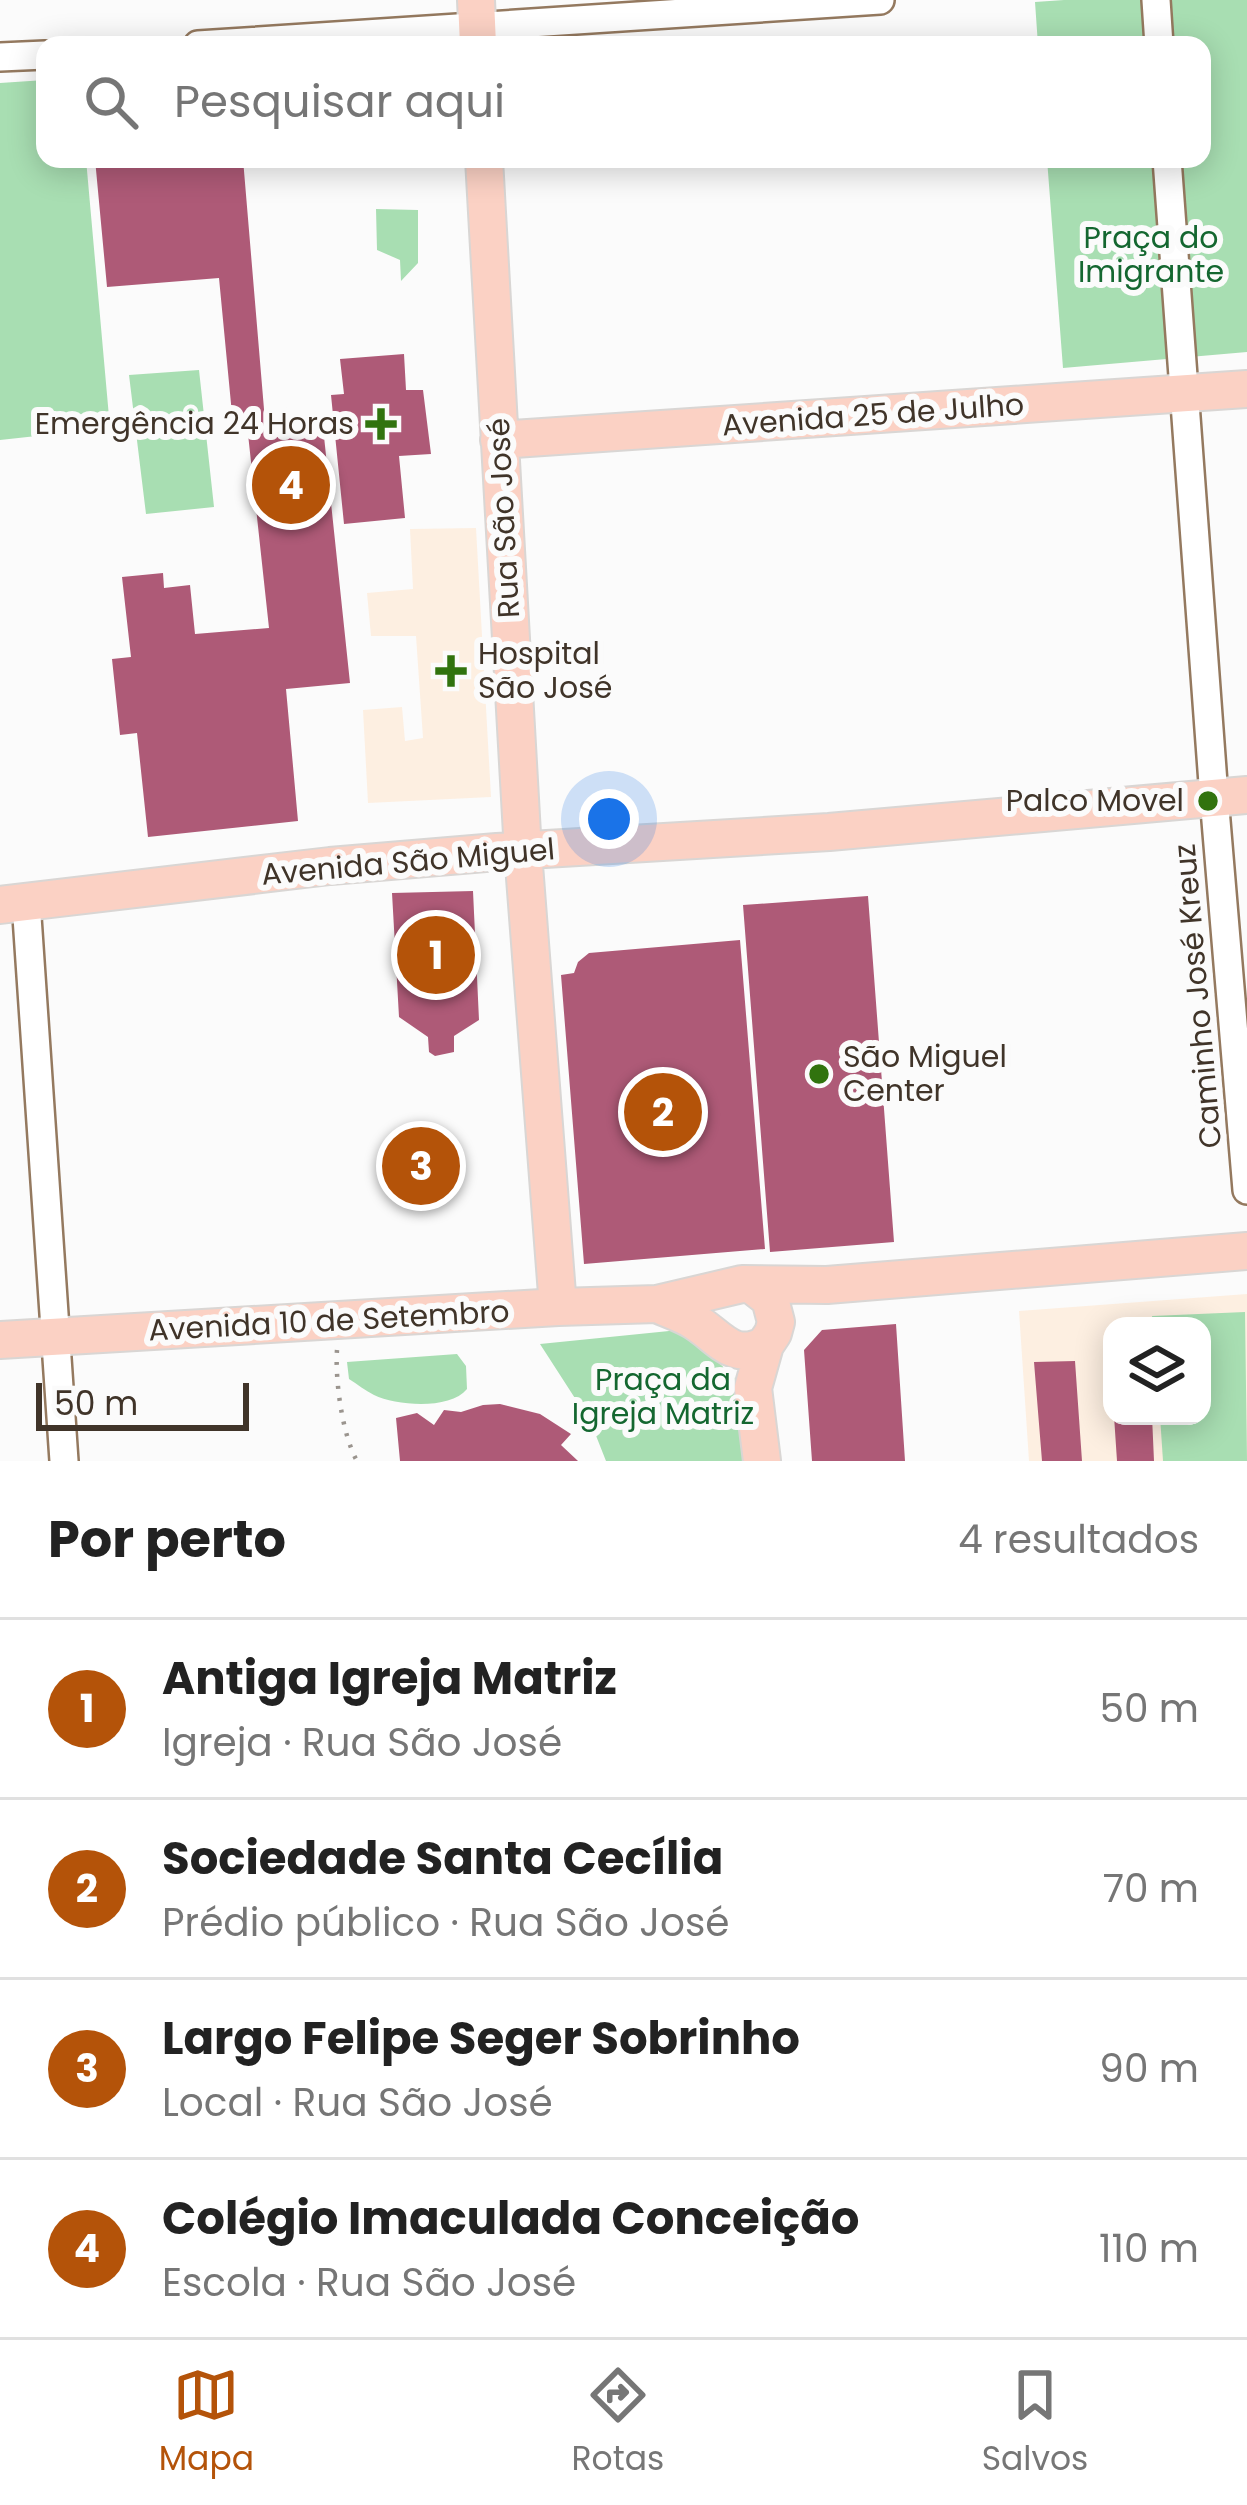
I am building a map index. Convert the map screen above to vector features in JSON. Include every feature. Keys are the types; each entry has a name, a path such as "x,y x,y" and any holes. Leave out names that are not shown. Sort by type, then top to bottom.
{"main road":[{"name":"Rua São José","path":"485,168 523,852 558,1307"},
{"name":"Avenida 25 de Julho","path":"500,440 1247,389"},
{"name":"Avenida São Miguel","path":"13,903 330,866 830,832 1231,796"},
{"name":"Avenida 10 de Setembro","path":"0,1340 658,1304 742,1286 827,1285 1247,1251"},
{"path":"748,1342 800,1298 827,1285"},
{"path":"742,1286 770,1299 776,1322 748,1342 713,1328 715,1304 723,1293 742,1286"},
{"path":"658,1304 748,1342"},
{"path":"748,1342 762,1461"}],"street":[{"path":"317,36 880,0"},
{"path":"1156,0 1159,36"},
{"path":"0,58 36,56"},
{"name":"Caminho José Kreuz","path":"1168,168 1183,393 1231,796 1247,1190"},
{"path":"13,903 64,1461"}],"path":[{"path":"339,1321 336,1367 357,1461"}],"shaded area":[{"name":"Hospital São José","path":"476,528 491,797 368,803 363,710 402,707 405,741 423,738 416,636 371,636 367,593 413,589 410,529"},
{"path":"1247,1294 1247,1461 1029,1461 1019,1311"}],"green space":[{"name":"Praça do Imigrante","path":"1247,0 1247,352 1063,368 1048,168 1211,168 1211,36 1037,36 1035,2"},
{"path":"36,81 36,168 87,168 110,428 0,440 0,83"},
{"path":"376,209 418,210 418,263 401,281 400,260 377,250"},
{"path":"199,370 214,507 146,514 129,375"},
{"path":"1245,1312 1247,1461 1163,1461 1161,1425 1211,1425 1211,1317 1152,1316"},
{"name":"Praça da Igreja Matriz","path":"679,1330 739,1382 755,1461 606,1461 591,1423 540,1344"},
{"path":"457,1354 466,1366 467,1389 449,1400 396,1402 349,1379 347,1362"}],"building":[{"path":"96,168 244,168 266,433 323,427 350,683 286,689 298,821 148,837 137,733 120,735 112,659 131,657 122,577 163,573 164,588 190,585 195,634 269,628 248,434 234,435 219,278 107,287"},
{"name":"Emergência 24 Horas","path":"404,354 406,390 423,390 431,454 399,456 405,518 344,524 331,395 344,394 340,359"},
{"path":"473,891 479,1020 454,1036 454,1052 435,1056 429,1052 428,1037 399,1017 392,893"},
{"name":"São Miguel Center","path":"868,896 894,1242 770,1252 743,905"},
{"path":"740,940 765,1249 584,1264 561,975 574,973 589,953"},
{"path":"896,1324 905,1461 812,1461 804,1350 822,1330"},
{"path":"1075,1361 1082,1461 1042,1461 1034,1362"},
{"path":"500,1404 540,1414 571,1434 561,1445 578,1461 400,1461 396,1418 417,1413 434,1425 444,1410 461,1412"},
{"path":"1115,1425 1152,1425 1154,1461 1117,1461"}],"place":[{"name":"Emergência 24 Horas","path":"381,424"},
{"name":"Colégio Imaculada Conceição","path":"291,485"},
{"name":"Hospital São José","path":"451,671"},
{"name":"Palco Movel","path":"1208,801"},
{"name":"Antiga Igreja Matriz","path":"436,955"},
{"name":"São Miguel Center","path":"819,1074"},
{"name":"Sociedade Santa Cecília","path":"663,1112"},
{"name":"Largo Felipe Seger Sobrinho","path":"421,1166"}]}
